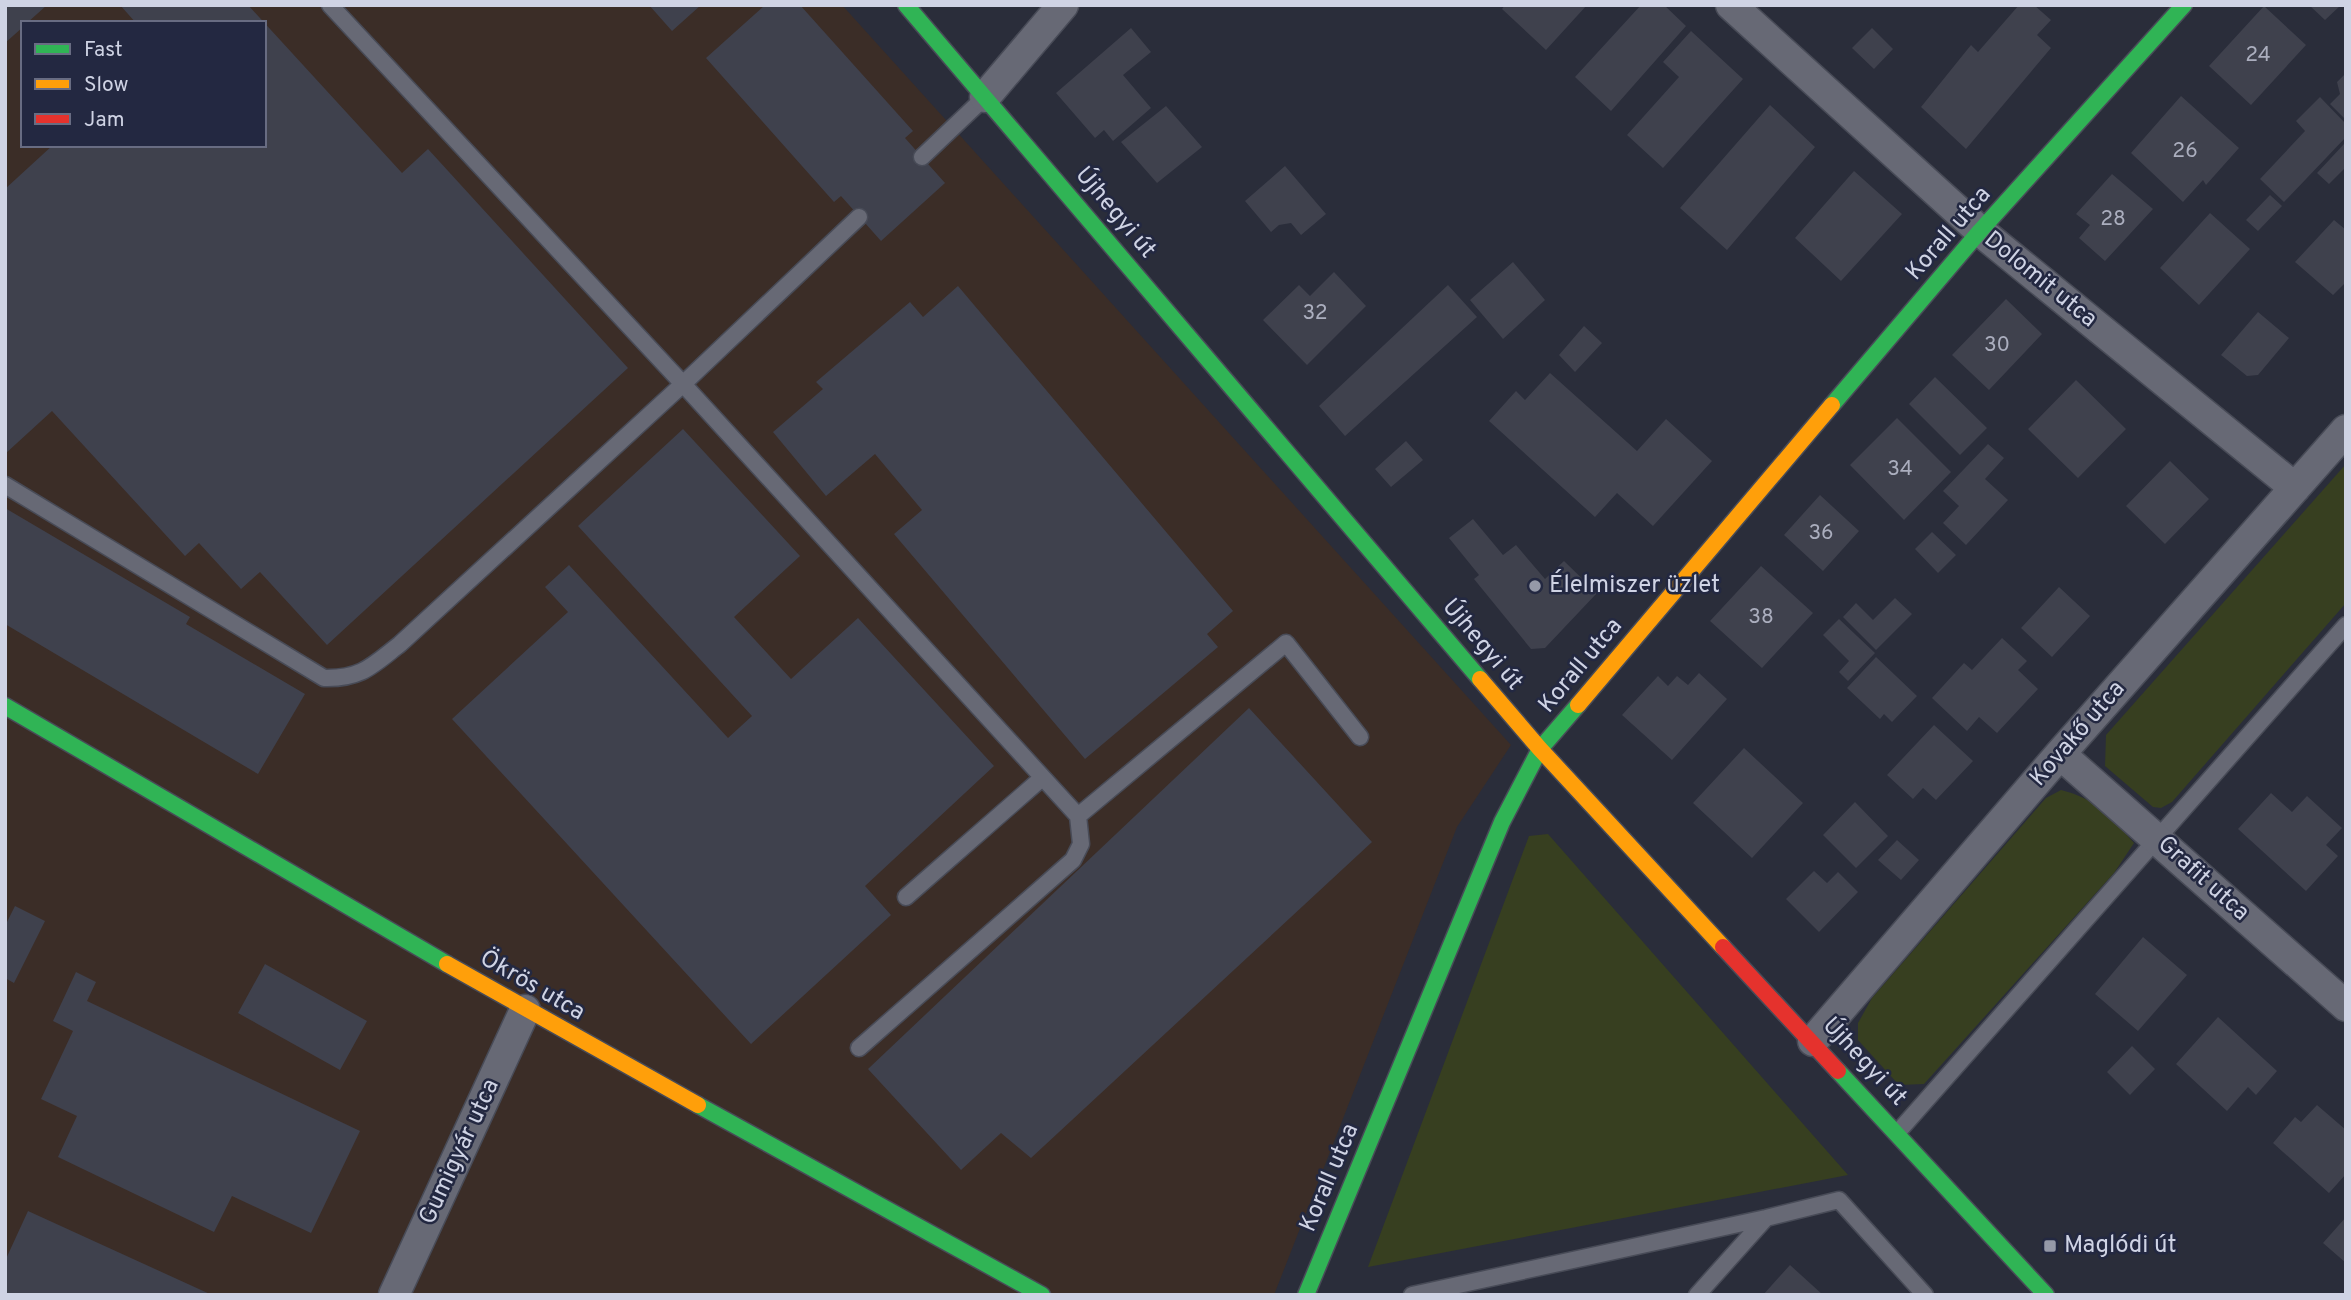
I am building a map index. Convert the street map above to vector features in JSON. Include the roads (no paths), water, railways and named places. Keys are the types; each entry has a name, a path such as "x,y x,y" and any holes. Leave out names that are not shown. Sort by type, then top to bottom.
{"street":[{"name":"Újhegyi út","path":"906,5 1540,749 1814,1041 2046,1295"},
{"path":"985,97 1063,5"},
{"name":"Dolomit utca","path":"1731,5 1980,231 2295,488"},
{"name":"Korall utca","path":"1306,1295 1502,821 1540,749 1980,231 2184,5"},
{"name":"Kovakő utca","path":"1814,1041 2060,754 2346,430"},
{"name":"Ökrös utca","path":"5,706 525,1010 1042,1295"},
{"name":"Grafit utca","path":"2060,754 2346,1006"},
{"name":"Gumigyár utca","path":"394,1295 525,1010"}],"lane":[{"path":"330,5 683,384 1078,816 1081,844 1073,860 859,1048"},
{"path":"922,156 985,97"},
{"path":"5,485 324,678 347,679 363,674 400,645 683,384 859,217"},
{"path":"1898,1132 2346,625"},
{"path":"1078,816 1286,643 1360,737"},
{"path":"906,897 1042,778"},
{"path":"1412,1295 1766,1219 1839,1200 1925,1295"},
{"path":"1698,1295 1766,1219"}],"place":[{"name":"Élelmiszer üzlet","path":"1535,586"},
{"name":"Maglódi út","path":"2050,1246"}]}
